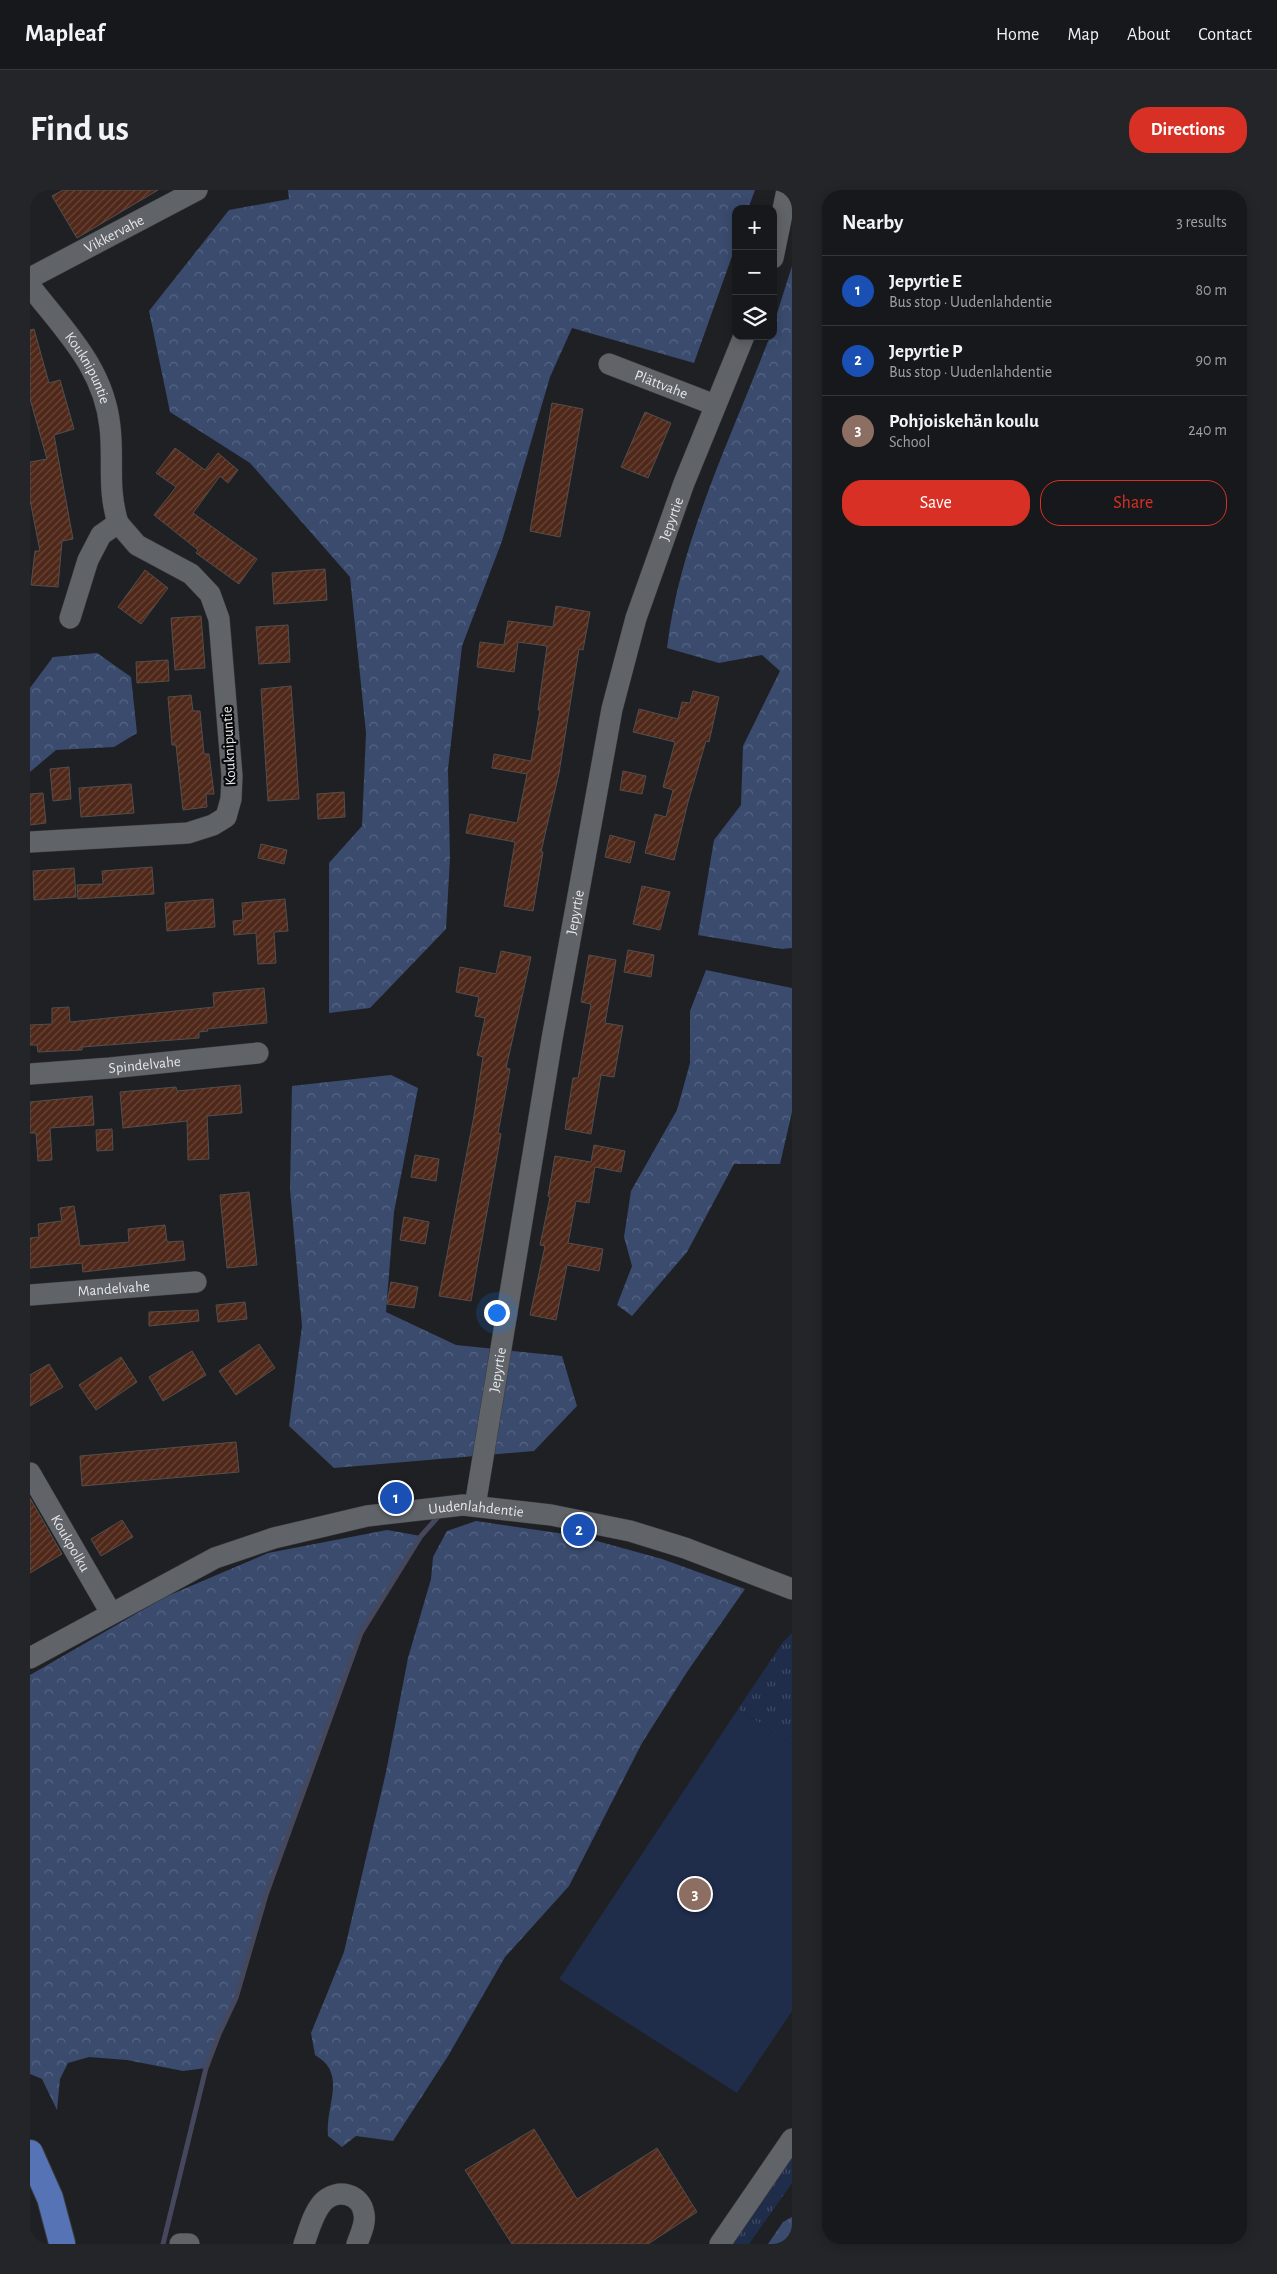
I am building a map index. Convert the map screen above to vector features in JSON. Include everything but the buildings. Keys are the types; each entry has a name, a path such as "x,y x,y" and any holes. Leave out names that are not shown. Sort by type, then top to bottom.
{"main road":[{"path":"30,2153 50,2198 62,2244"}],"street":[{"name":"Vikkervahe","path":"30,278 197,190"},
{"path":"775,250 787,190"},
{"name":"Kouknipuntie","path":"30,286 82,352 95,372 104,396 110,428 111,502 118,523 137,545 191,574 210,594 219,619 232,776 231,799 226,817 213,825 188,833 30,842"},
{"name":"Jepyrtie","path":"475,1506 552,1039 612,709 636,618 684,483 742,340"},
{"name":"Plättvahe","path":"609,364 715,404"},
{"path":"70,618 88,560 101,535 118,523"},
{"name":"Spindelvahe","path":"30,1074 258,1053"},
{"name":"Mandelvahe","path":"30,1295 196,1282"},
{"name":"Koukpolku","path":"30,1473 112,1613"},
{"name":"Uudenlahdentie","path":"30,1658 215,1558 274,1538 367,1516 463,1505 551,1515 630,1531 792,1589"},
{"path":"720,2244 792,2139"},
{"path":"304,2244 317,2210 331,2195 341,2193 353,2196 360,2203 364,2214 364,2224 357,2244"},
{"path":"180,2244 189,2244"}],"green space":[{"path":"288,190 755,190 749,205 732,205 732,256 694,363 572,328 550,377 502,541 462,646 448,769 450,858 446,929 370,1008 329,1013 329,863 362,826 366,733 350,577 250,463 170,412 149,311 229,210 289,199"},
{"path":"792,266 792,948 782,949 698,935 714,840 741,805 743,746 780,671 762,655 719,663 667,648 683,568 695,529 768,340 777,340 777,313"},
{"path":"97,653 131,677 137,733 114,747 56,750 30,772 30,688 53,657"},
{"path":"706,970 792,988 792,1112 780,1164 734,1164 687,1252 632,1316 617,1305 632,1266 624,1237 631,1191 677,1110 690,1063 690,1011"},
{"path":"391,1075 418,1088 394,1212 386,1312 456,1345 562,1356 577,1406 534,1451 334,1468 289,1426 302,1326 290,1189 292,1086"},
{"path":"476,1521 579,1536 662,1559 745,1589 687,1672 642,1743 569,1886 505,1957 448,2056 393,2141 356,2136 342,2147 328,2136 333,2081 331,2071 315,2055 311,2033 344,1952 386,1772 408,1658 431,1579 433,1557 447,1531"},
{"path":"387,1530 421,1536 360,1633 266,1895 236,1998 206,2068 183,2071 127,2060 89,2057 68,2063 60,2079 57,2110 42,2079 30,2074 30,1675 165,1597 268,1553"},
{"path":"792,1633 792,1744 738,1709 783,1642"},
{"path":"738,1709 792,1744 792,2011 737,2093 559,1979"},
{"path":"792,2154 792,2183 749,2244 730,2244"},
{"path":"792,2217 792,2244 768,2244 783,2222"}],"waterway":[{"path":"163,2244 206,2068 236,1998 266,1895 361,1633 421,1536 437,1518"}],"place":[{"name":"Jepyrtie E","path":"396,1498"},
{"name":"Jepyrtie P","path":"579,1530"},
{"name":"Pohjoiskehän koulu","path":"695,1894"}]}
